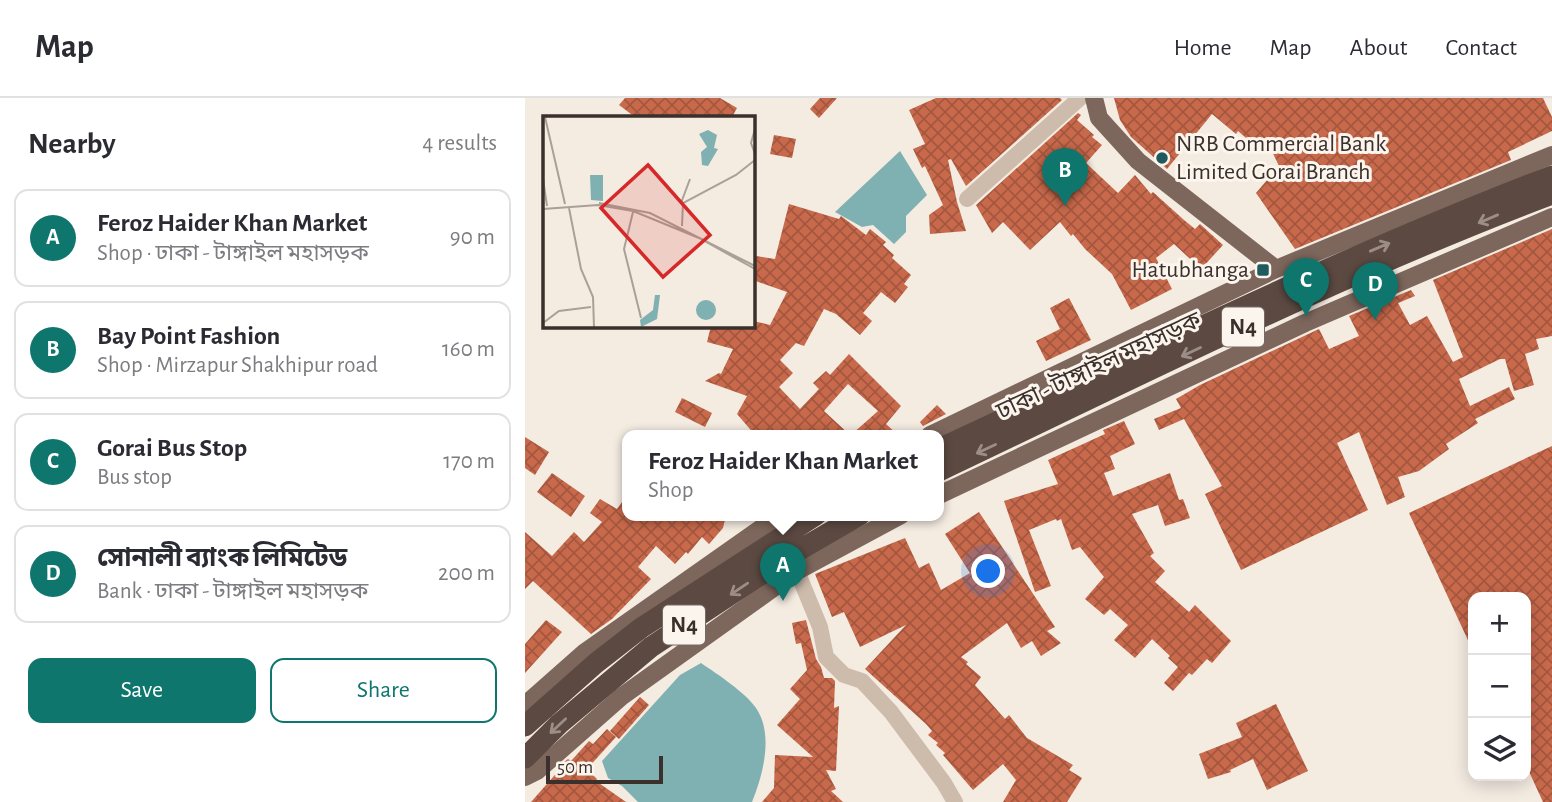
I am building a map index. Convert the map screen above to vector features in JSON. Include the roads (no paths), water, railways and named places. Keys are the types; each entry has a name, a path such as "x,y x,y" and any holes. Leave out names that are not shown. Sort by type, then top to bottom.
{"highway":[{"name":"ঢাকা - টাঙ্গাইল মহাসড়ক","path":"944,447 1296,283 1552,176"},
{"name":"ঢাকা - টাঙ্গাইল মহাসড়ক","path":"944,469 1299,300 1552,194"},
{"name":"N4","path":"525,726 596,663 641,628 807,521"},
{"name":"N4","path":"525,758 559,724 651,647 789,556 850,521"}],"main road":[{"path":"1094,98 1099,118 1137,161 1276,269"},
{"path":"940,430 1276,269 1552,155"},
{"path":"944,493 1311,320 1552,217"},
{"path":"525,705 585,652 772,521"},
{"path":"525,777 537,771 621,697 797,571 890,521"}],"street":[{"path":"967,199 1072,100"},
{"path":"797,571 820,627 826,657 843,675 862,681 891,712 955,802"}],"water":[{"path":"900,151 927,195 906,216 906,232 894,244 873,225 862,227 835,212"},
{"path":"701,663 745,696 761,718 765,730 765,755 752,802 638,802 622,786 608,778 602,761 680,675"}],"place":[{"name":"NRB Commercial Bank Limited Gorai Branch","path":"1162,158"},
{"name":"Bay Point Fashion","path":"1065,206"},
{"name":"Hatubhanga","path":"1263,270"},
{"name":"Gorai Bus Stop","path":"1306,316"},
{"name":"সোনালী ব্যাংক লিমিটেড","path":"1375,320"},
{"name":"Feroz Haider Khan Market","path":"783,601"}]}
